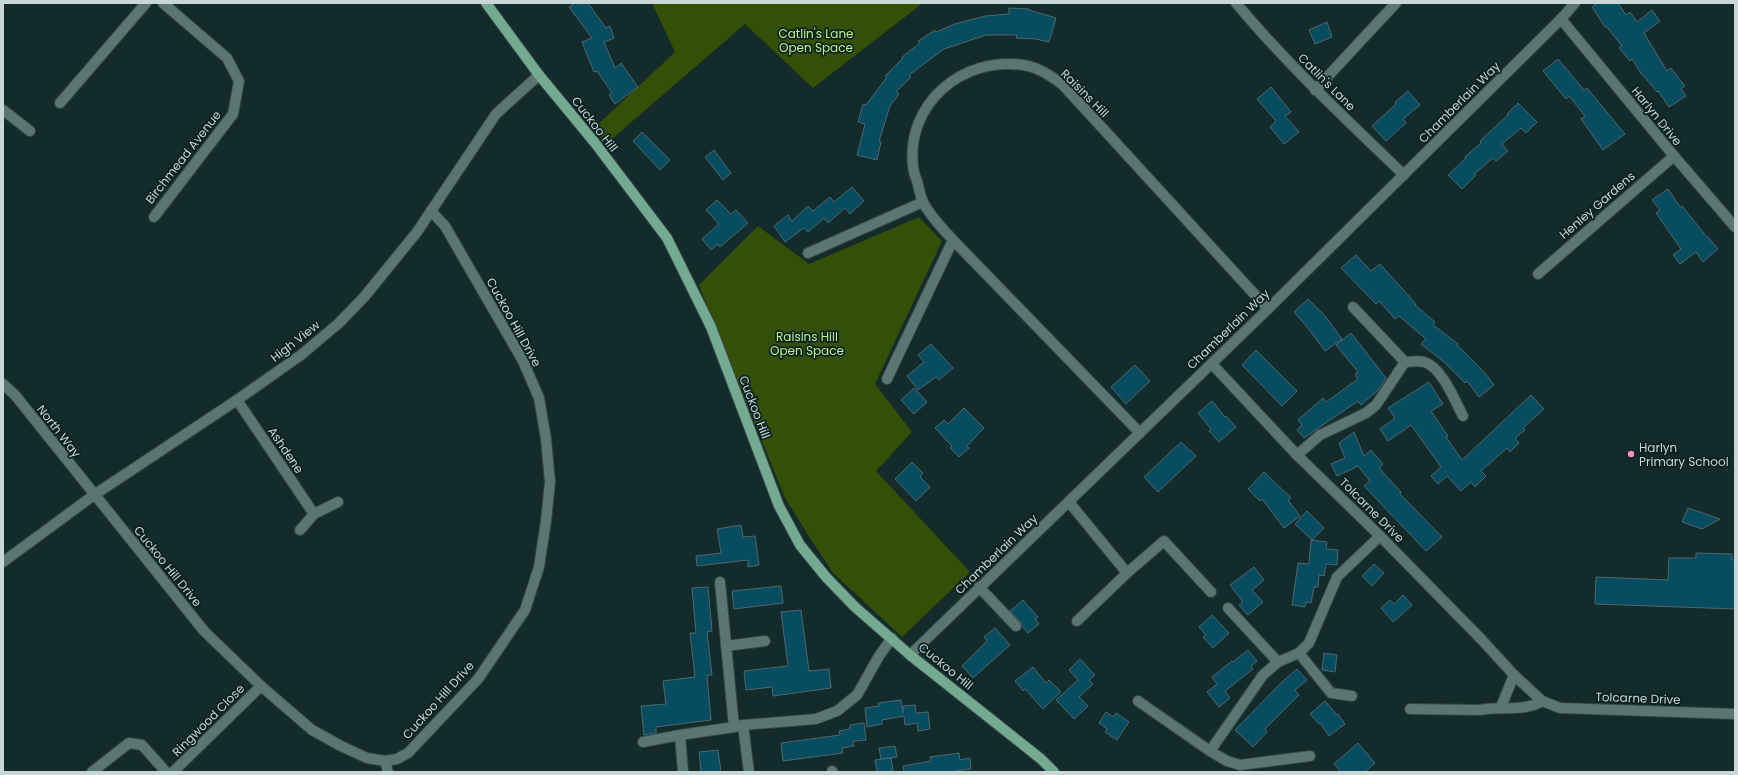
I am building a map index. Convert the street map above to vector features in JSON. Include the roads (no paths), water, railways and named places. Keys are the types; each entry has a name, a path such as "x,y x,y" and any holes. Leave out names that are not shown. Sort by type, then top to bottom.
{"main road":[{"name":"Cuckoo Hill","path":"486,3 539,74 595,143 667,238 711,327 779,506 800,545 826,578 855,607 910,654 1041,759 1054,772"}],"street":[{"path":"60,103 146,3"},
{"name":"Birchmead Avenue","path":"154,217 233,114 239,81 228,58 163,3"},
{"name":"Catlin's Lane","path":"1236,3 1257,28 1315,90 1404,175"},
{"path":"1315,90 1396,3"},
{"name":"Chamberlain Way","path":"910,654 1212,364 1561,19 1575,3"},
{"name":"Harlyn Drive","path":"1561,19 1674,156 1735,227"},
{"name":"Raisins Hill","path":"1140,433 953,240 934,218 923,202 913,167 913,142 920,117 934,97 952,80 977,68 1000,63 1024,65 1046,72 1063,85 1268,309"},
{"name":"High View","path":"3,562 94,495 237,400 301,355 339,323 395,261 431,211 496,114 539,74"},
{"path":"3,110 30,131"},
{"name":"Henley Gardens","path":"1538,274 1674,156"},
{"path":"808,253 923,202"},
{"name":"Cuckoo Hill Drive","path":"94,495 204,631 261,686 312,730 367,758 385,761 397,759 408,753 472,685 525,610 539,567 550,482 546,439 538,398 523,361 445,226 431,211"},
{"path":"887,379 953,240"},
{"path":"1353,307 1405,362 1424,362 1436,370 1446,383 1464,416"},
{"path":"1297,455 1320,435 1366,413 1376,404 1405,362"},
{"name":"Tolcarne Drive","path":"1212,364 1297,455 1380,536 1482,640 1514,675 1542,701 1560,708 1735,714"},
{"name":"North Way","path":"3,384 15,395 94,495"},
{"name":"Ashdene","path":"237,400 314,514"},
{"path":"300,530 314,514 338,502"},
{"path":"1069,502 1127,573"},
{"path":"1210,751 1263,675 1278,662 1299,653 1309,643 1338,577 1380,536"},
{"path":"1076,621 1127,573 1164,541 1212,592"},
{"path":"720,582 726,646 738,726 749,772"},
{"path":"979,587 1016,626"},
{"path":"1228,608 1278,662"},
{"path":"643,742 738,726 816,719 837,711 857,695 879,656 892,638"},
{"path":"726,646 765,641"},
{"path":"1299,653 1331,693 1352,696"},
{"path":"1501,707 1514,675"},
{"name":"Ringwood Close","path":"173,772 261,686"},
{"path":"1138,701 1210,751 1227,761 1240,765 1310,756"},
{"path":"1410,708 1463,711 1501,707 1521,708 1535,706 1542,701"},
{"path":"680,736 683,772"},
{"name":"Ringwood Close","path":"92,772 130,743 142,745 166,772"},
{"path":"385,761 388,772"}],"place":[{"name":"Harlyn Primary School","path":"1631,454"}],"park label":[{"name":"Catlin's Lane Open Space","path":"816,40"},
{"name":"Raisins Hill Open Space","path":"807,343"}]}
